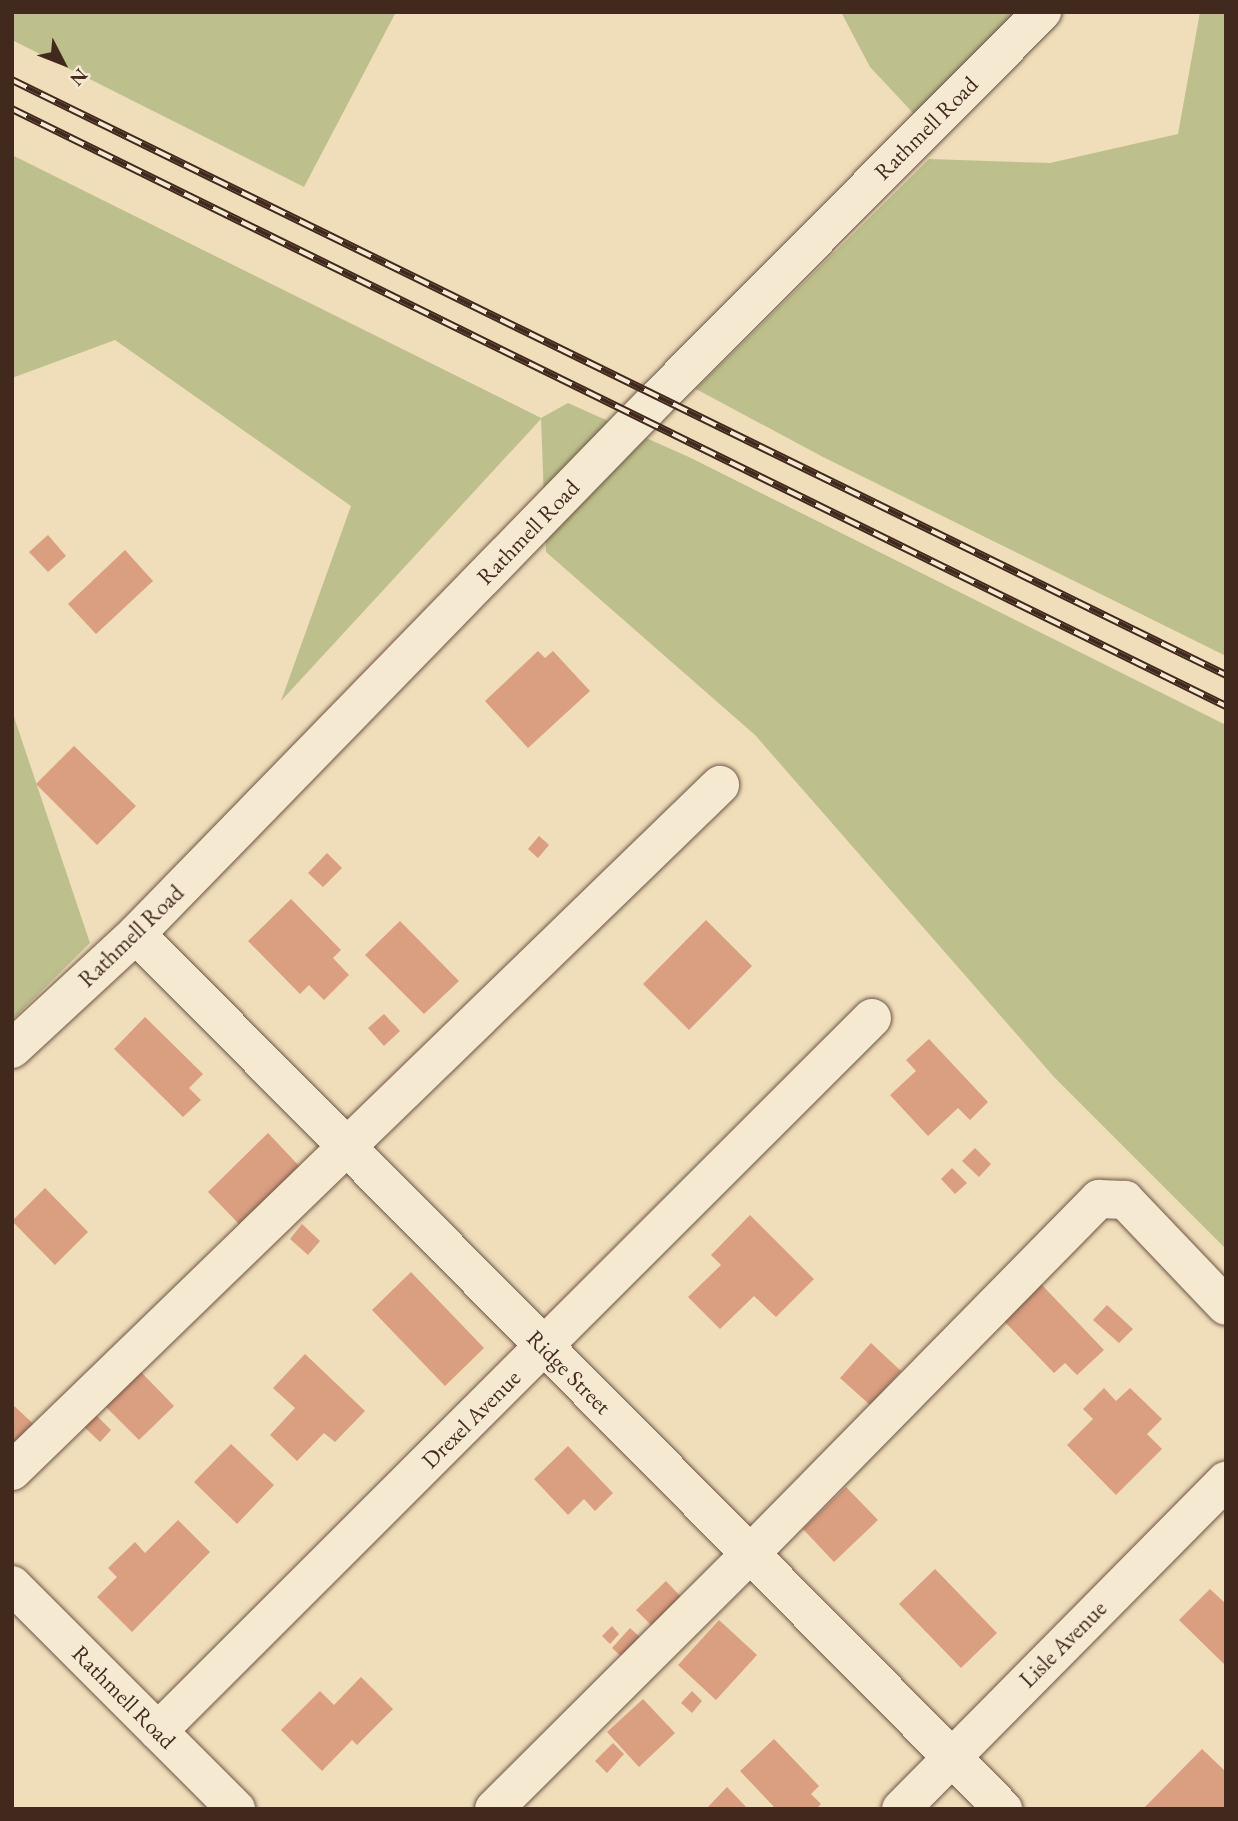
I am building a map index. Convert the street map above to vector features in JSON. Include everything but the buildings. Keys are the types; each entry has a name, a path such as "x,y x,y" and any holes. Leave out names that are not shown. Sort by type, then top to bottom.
{"street":[{"name":"Rathmell Road","path":"12,1049 136,934 657,399 1042,12"},
{"path":"12,1472 720,785"},
{"name":"Ridge Street","path":"136,934 1003,1809"},
{"name":"Drexel Avenue","path":"158,1731 872,1018"},
{"path":"494,1809 750,1554 1099,1199 1125,1200 1226,1306"},
{"name":"Lisle Avenue","path":"901,1809 1226,1481"},
{"name":"Rathmell Road","path":"12,1585 236,1809"}],"green space":[{"path":"12,12 396,12 304,187 12,40"},
{"path":"841,12 1016,12 914,114 870,67"},
{"path":"1200,12 1226,12 1226,656 823,457 696,389 929,159 1050,163 1178,134"},
{"path":"12,155 541,418 568,403 691,458 1226,725 1226,1249 1054,1077 755,735 546,552 541,419 281,701 351,506 115,340 12,378"},
{"path":"12,711 90,943 12,1020"}],"railway":[{"path":"12,80 1226,675"},
{"path":"12,109 1226,706"}]}
